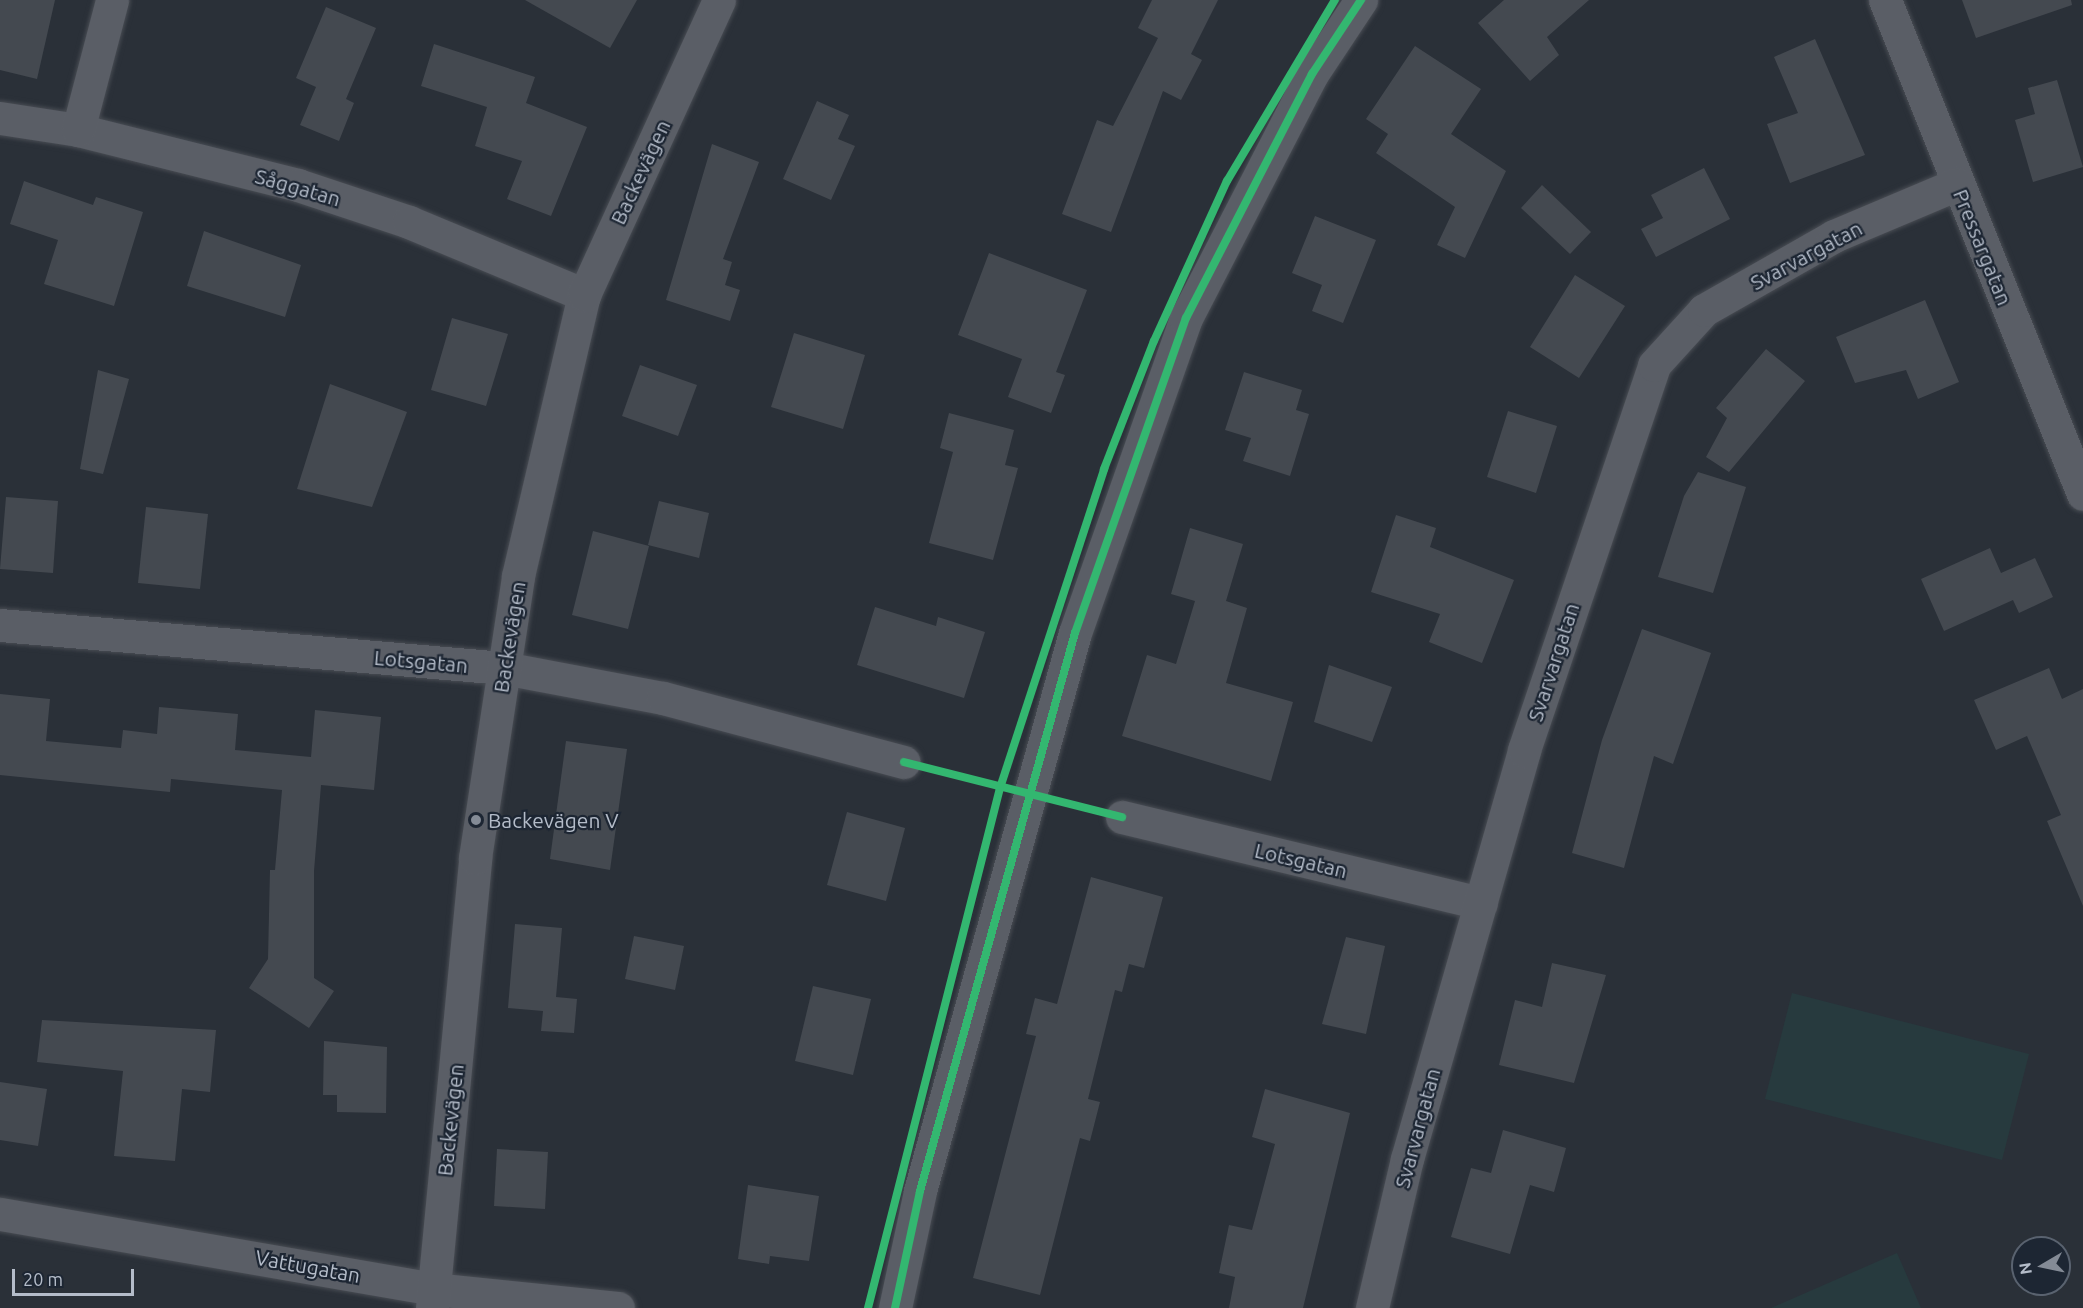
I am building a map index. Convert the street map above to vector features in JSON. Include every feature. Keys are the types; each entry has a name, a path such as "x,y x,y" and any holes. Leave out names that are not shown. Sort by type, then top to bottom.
{"street":[{"path":"78,130 112,0"},
{"name":"Backevägen","path":"433,1298 475,858 518,576 584,294 719,0"},
{"path":"895,1308 920,1191 1075,633 1186,318 1312,74 1361,0"},
{"name":"Pressargatan","path":"1885,0 2083,494"},
{"name":"Såggatan","path":"0,118 78,130 320,192 409,222 584,294"},
{"name":"Svarvargatan","path":"1372,1308 1407,1159 1481,903 1574,595 1654,365 1704,310 1834,236 1957,184"},
{"name":"Lotsgatan","path":"0,625 504,668 663,698 904,762"},
{"name":"Lotsgatan","path":"1122,817 1481,903"},
{"name":"Vattugatan","path":"0,1214 433,1298 618,1308"}],"green space":[{"path":"1792,993 2029,1054 2002,1160 1765,1099"},
{"path":"1897,1253 1921,1308 1771,1308"}],"building":[{"path":"0,0 55,0 37,79 0,70"},
{"path":"525,0 637,0 610,48"},
{"path":"1152,0 1218,0 1191,54 1202,60 1181,100 1163,91 1111,232 1062,214 1097,120 1113,126 1158,38 1138,28"},
{"path":"1504,0 1589,0 1547,37 1559,55 1530,81 1478,23"},
{"path":"1962,0 2071,0 2072,5 1976,38"},
{"path":"326,7 376,28 346,99 354,103 339,141 300,125 316,87 296,78"},
{"path":"1815,39 1865,155 1790,183 1767,124 1798,113 1774,57"},
{"path":"434,44 535,77 526,103 587,127 551,216 507,199 522,161 475,146 487,107 421,86"},
{"path":"1415,46 1481,89 1451,134 1506,171 1465,258 1437,245 1455,207 1376,153 1388,134 1366,119"},
{"path":"2057,80 2083,167 2033,182 2015,120 2035,114 2028,88"},
{"path":"817,101 849,115 838,139 855,146 831,200 783,179"},
{"path":"712,144 759,162 723,259 732,262 725,285 740,290 730,321 666,300"},
{"path":"1704,168 1730,219 1656,257 1641,229 1663,218 1651,195"},
{"path":"24,181 93,205 96,197 143,212 114,306 44,284 58,240 10,224"},
{"path":"1542,185 1591,232 1570,254 1521,208"},
{"path":"1315,216 1376,240 1343,323 1312,311 1322,285 1292,273"},
{"path":"204,231 301,265 285,317 187,286"},
{"path":"989,253 1087,290 1056,372 1065,375 1051,413 1008,397 1022,359 958,335"},
{"path":"1575,275 1625,306 1579,378 1530,347"},
{"path":"1925,300 1959,382 1918,399 1906,370 1855,383 1836,337"},
{"path":"452,318 508,334 486,406 431,390"},
{"path":"794,333 865,355 843,429 771,407"},
{"path":"1766,349 1805,381 1729,472 1706,457 1727,418 1716,408"},
{"path":"640,365 697,385 678,436 622,416"},
{"path":"98,370 129,379 103,474 80,469"},
{"path":"1244,372 1302,390 1296,410 1309,414 1290,476 1243,461 1251,438 1225,430"},
{"path":"330,384 407,412 372,507 297,489"},
{"path":"1508,411 1557,426 1536,493 1487,477"},
{"path":"949,413 1014,430 1005,465 1018,468 993,560 929,543 953,452 940,448"},
{"path":"1698,472 1746,487 1713,593 1658,577 1684,496"},
{"path":"6,497 58,501 53,573 0,569"},
{"path":"659,501 709,513 699,558 648,545"},
{"path":"146,507 208,514 200,589 138,583"},
{"path":"1396,515 1436,528 1430,547 1514,580 1482,663 1429,642 1440,614 1371,592"},
{"path":"1190,528 1243,544 1226,601 1247,608 1226,683 1293,702 1271,781 1122,736 1147,655 1176,664 1195,601 1171,594"},
{"path":"593,531 649,546 628,629 572,615"},
{"path":"1990,548 2001,573 2035,558 2053,597 2019,613 2013,600 1944,631 1921,579"},
{"path":"875,607 936,626 938,617 985,632 964,698 857,665"},
{"path":"1642,629 1711,653 1673,764 1654,756 1624,868 1572,853 1602,740"},
{"path":"1329,665 1392,687 1372,742 1314,722"},
{"path":"2049,668 2062,699 2083,689 2083,906 2047,821 2061,815 2027,736 1996,750 1974,700"},
{"path":"0,694 50,699 46,741 121,748 123,730 157,734 159,707 238,714 235,750 311,757 315,710 381,717 374,790 321,785 314,871 314,978 334,991 309,1028 249,988 268,959 270,870 275,870 282,790 171,779 170,792 0,775"},
{"path":"566,741 627,749 610,870 550,859"},
{"path":"847,812 905,828 886,901 827,885"},
{"path":"1091,877 1163,897 1144,968 1129,964 1122,992 1115,990 1088,1099 1100,1102 1090,1141 1080,1138 1040,1295 973,1278 1036,1036 1026,1034 1035,998 1057,1004"},
{"path":"515,924 562,928 556,997 577,999 574,1033 541,1031 543,1011 508,1008"},
{"path":"634,936 684,946 675,990 625,979"},
{"path":"1346,937 1385,946 1366,1034 1322,1024"},
{"path":"1552,963 1606,975 1574,1083 1499,1065 1515,1000 1542,1007"},
{"path":"813,986 871,999 853,1075 795,1061"},
{"path":"42,1020 216,1030 210,1092 182,1089 175,1161 114,1156 123,1071 37,1062"},
{"path":"324,1041 387,1047 386,1113 337,1112 337,1095 323,1095"},
{"path":"0,1082 47,1089 38,1146 0,1140"},
{"path":"1265,1089 1350,1113 1303,1308 1229,1308 1235,1277 1219,1273 1229,1225 1252,1230 1275,1144 1252,1137"},
{"path":"1503,1130 1566,1148 1554,1192 1530,1185 1510,1254 1451,1237 1471,1168 1491,1173"},
{"path":"497,1149 548,1152 545,1209 494,1206"},
{"path":"748,1185 819,1196 809,1261 770,1256 769,1264 738,1259"}],"cycle path":[{"path":"868,1308 1000,788 1104,469 1154,341 1227,181 1335,0"},
{"path":"895,1308 920,1191 1075,633 1186,318 1312,74 1361,0"},
{"path":"904,762 1122,817"}],"place":[{"name":"Backevägen V","path":"476,820"}]}
